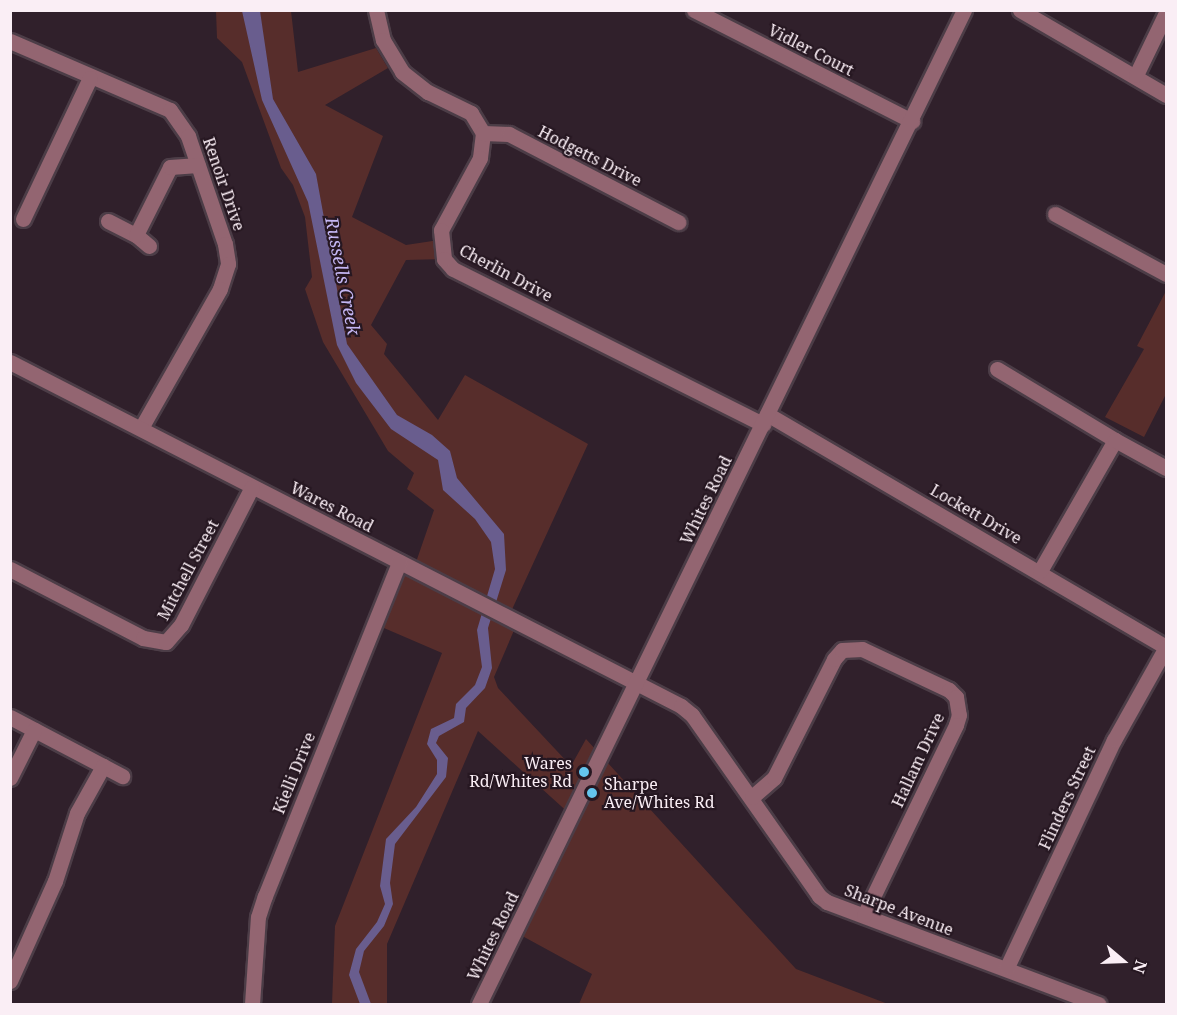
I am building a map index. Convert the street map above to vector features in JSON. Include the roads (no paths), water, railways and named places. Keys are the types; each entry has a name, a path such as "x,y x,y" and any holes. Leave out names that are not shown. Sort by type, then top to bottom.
{"street":[{"path":"376,10 383,40 402,72 428,92 471,113 483,133"},
{"name":"Vidler Court","path":"694,10 912,121"},
{"name":"Whites Road","path":"479,1005 912,121 964,10"},
{"path":"1020,10 1167,95"},
{"path":"1136,75 1167,13"},
{"name":"Renoir Drive","path":"10,41 90,78 170,110 181,121 225,244 228,264 220,289 141,428"},
{"path":"23,219 90,78"},
{"name":"Hodgetts Drive","path":"483,133 509,134 678,222"},
{"name":"Cherlin Drive","path":"483,133 480,158 441,230 440,250 453,268 765,419"},
{"path":"136,235 170,167 198,165"},
{"path":"1055,214 1167,274"},
{"path":"108,221 136,235 148,246"},
{"name":"Wares Road","path":"10,362 141,428 252,488 638,682"},
{"path":"997,369 1114,440 1167,468"},
{"name":"Lockett Drive","path":"765,419 1040,572 1166,647"},
{"path":"1040,572 1114,440"},
{"name":"Mitchell Street","path":"10,569 143,638 166,642 181,625 252,488"},
{"name":"Kielli Drive","path":"252,1005 258,917 399,561"},
{"name":"Flinders Street","path":"1007,967 1114,740 1166,647"},
{"name":"Hallam Drive","path":"752,797 774,778 834,659 842,650 862,649 876,654 949,690 956,697 959,715 956,725 864,915"},
{"name":"Sharpe Avenue","path":"638,682 692,715 752,797 819,896 864,915 1007,967 1098,1005"},
{"path":"10,717 122,776"},
{"path":"10,778 34,730"},
{"path":"10,981 55,880 77,813 103,766"}],"place":[{"name":"Wares Rd/Whites Rd","path":"584,772"},
{"name":"Sharpe Ave/Whites Rd","path":"592,793"}],"water label":[{"name":"Russells Creek","path":"343,276"}]}
